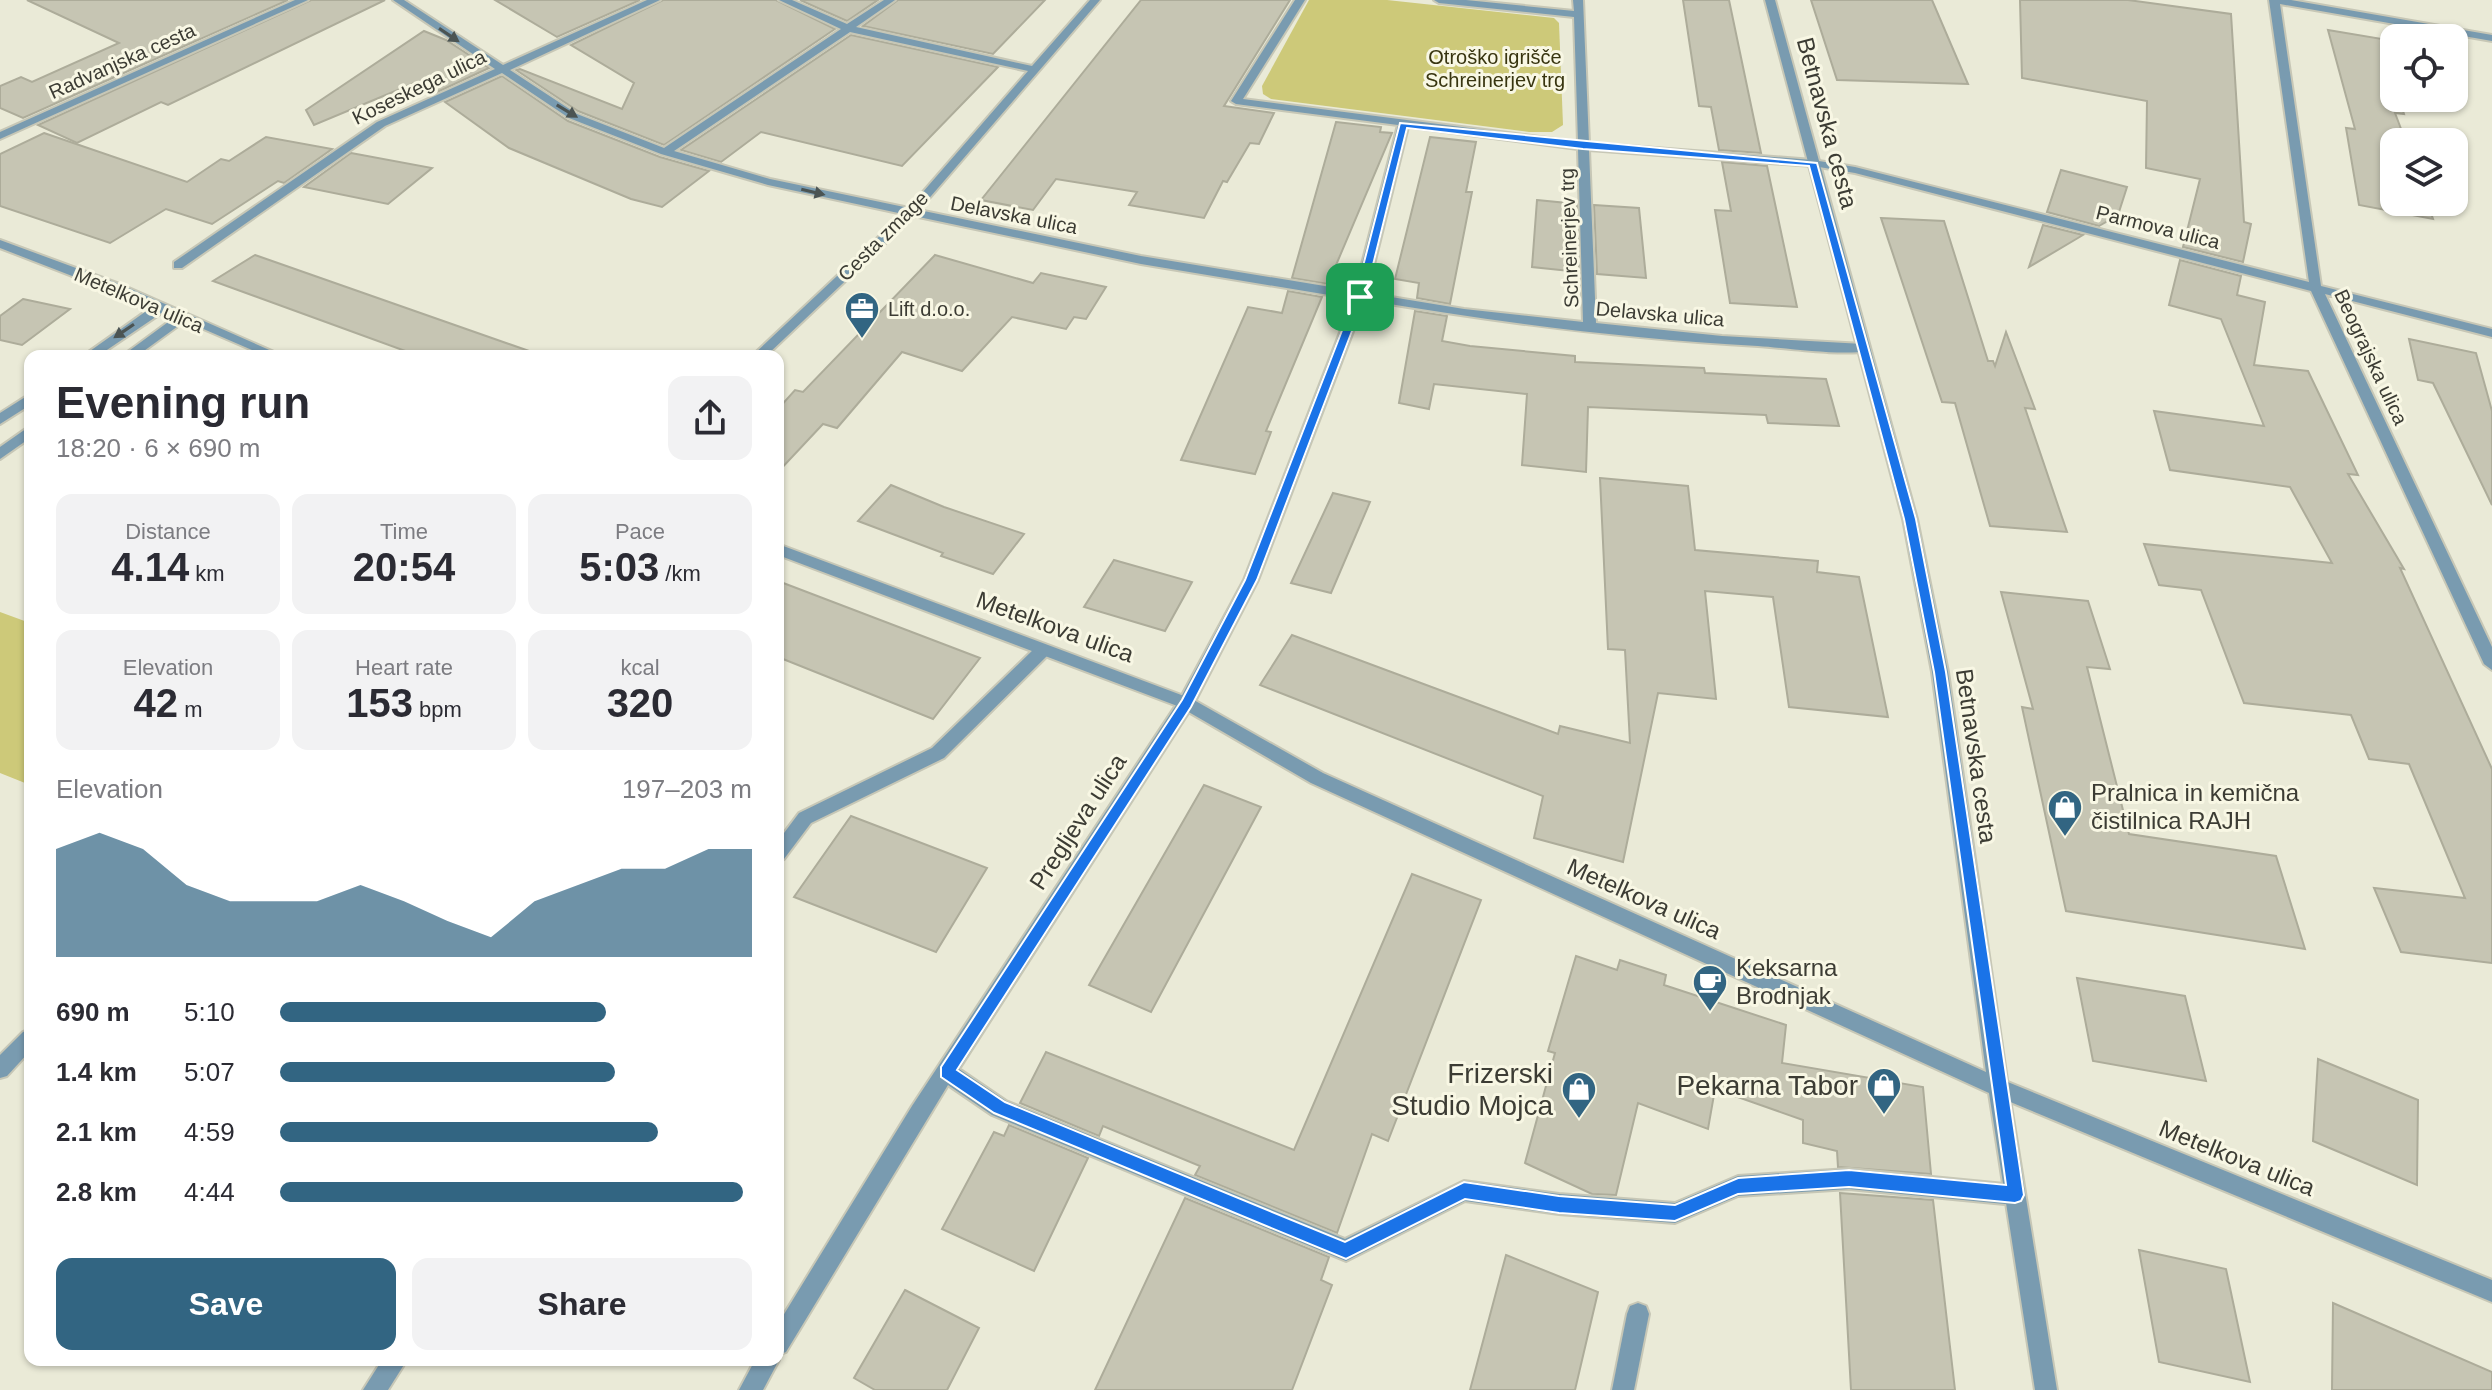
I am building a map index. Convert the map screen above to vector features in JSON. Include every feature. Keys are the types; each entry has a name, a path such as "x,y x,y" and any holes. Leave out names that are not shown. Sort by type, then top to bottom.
{"street":[{"name":"Radvanjska cesta","path":"0,136 303,0"},
{"name":"Delavska ulica","path":"398,0 573,116 665,152 768,182 1141,260 1360,297 1590,328 1863,348"},
{"name":"Koseskega ulica","path":"178,265 381,124 655,0"},
{"path":"784,0 847,28 1032,69"},
{"path":"665,152 890,0"},
{"name":"Cesta zmage","path":"764,350 910,214 1032,69 1095,0"},
{"name":"Schreinerjev trg","path":"1300,0 1236,101 1583,146 1813,163"},
{"path":"1439,0 1579,15"},
{"name":"Schreinerjev trg","path":"1578,0 1590,328"},
{"name":"Betnavska cesta","path":"1770,0 1910,519 1940,672 1998,1087 2046,1390"},
{"path":"2275,0 2492,38"},
{"name":"Beograjska ulica","path":"2275,0 2315,285 2492,664"},
{"path":"1360,297 1403,125"},
{"name":"Parmova ulica","path":"1813,163 1855,170 2315,285 2492,333"},
{"name":"Metelkova ulica","path":"0,244 263,350"},
{"name":"Pregljeva ulica","path":"784,1334 946,1072 1186,703 1251,580 1360,297"},
{"path":"98,350 161,307"},
{"path":"136,350 183,317"},
{"path":"0,420 24,402"},
{"path":"0,454 24,436"},
{"name":"Metelkova ulica","path":"784,551 1186,703 1317,778 1998,1087 2492,1291"},
{"path":"784,846 805,818 938,753 1042,651"},
{"path":"0,1069 24,1044"},
{"path":"946,1072 999,1108 1346,1250 1464,1191 1559,1204 1675,1213 1738,1186 1849,1179 2015,1195"},
{"path":"1623,1390 1638,1314"},
{"path":"374,1390 392,1366"},
{"path":"750,1390 764,1366"}],"green space":[{"name":"Otroško igrišče Schreinerjev trg","path":"1309,0 1387,0 1554,18 1559,23 1563,125 1552,132 1529,132 1271,99 1263,94 1262,86"},
{"path":"0,612 24,621 24,783 0,773"}],"building":[{"path":"27,0 288,0 23,118 0,108 0,86 21,77 32,82 119,43"},
{"path":"311,0 385,0 168,105 161,102 77,143 38,125"},
{"path":"495,0 640,0 557,37"},
{"path":"663,0 776,0 835,29 664,145 578,111 516,70 622,109 634,83 571,45"},
{"path":"800,0 878,0 847,21"},
{"path":"898,0 1045,0 993,54 863,26"},
{"path":"1141,0 1290,0 1224,106 1274,113 1259,144 1250,143 1227,182 1223,181 1204,218 1129,205 1137,192 1056,179 1033,210 981,200"},
{"path":"1683,0 1729,0 1761,153 1719,150 1711,107 1699,106"},
{"path":"1811,0 1932,0 1968,84 1837,80"},
{"path":"2020,0 2128,0 2231,14 2244,222 2251,224 2243,262 2183,247 2200,179 2146,168 2147,101 2022,78"},
{"path":"2328,30 2380,39 2380,112 2403,112 2404,114 2395,113 2401,128 2380,128 2380,209 2359,205 2346,128 2355,129"},
{"path":"424,31 446,40 489,68 433,94 417,82 314,125 306,110"},
{"path":"851,35 998,67 902,166 761,132 721,162 681,150"},
{"path":"502,76 568,121 660,157 709,171 662,207 631,199 509,148 445,102"},
{"path":"1336,122 1381,127 1380,132 1392,133 1328,284 1292,278"},
{"path":"44,133 187,182 221,159 229,161 266,137 332,149 284,183 278,181 212,224 166,209 110,243 0,206 0,154"},
{"path":"1430,137 1476,142 1466,192 1472,192 1450,304 1417,298 1419,283 1395,279"},
{"path":"351,153 432,168 388,204 304,187"},
{"path":"1722,162 1767,166 1797,307 1730,303 1715,210 1731,211"},
{"path":"2061,170 2127,187 2118,215 2099,226 2047,212"},
{"path":"1537,200 1577,204 1579,272 1532,267"},
{"path":"1594,205 1639,208 1646,278 1597,274"},
{"path":"1881,218 1944,221 1988,361 1993,361 1995,366 2006,332 2035,409 2025,408 2067,532 1990,526 1955,403 1942,402"},
{"path":"2043,225 2083,235 2029,267"},
{"path":"255,255 526,350 403,350 213,281"},
{"path":"935,255 1033,283 1041,273 1106,287 1086,319 1074,317 1066,329 1012,317 962,371 902,352 837,428 823,424 784,466 784,402 795,390 803,392"},
{"path":"2180,260 2241,276 2237,295 2265,302 2254,365 2308,371 2358,475 2348,474 2404,569 2400,568 2492,769 2492,963 2401,952 2374,888 2465,898 2409,764 2369,759 2351,715 2244,703 2201,590 2159,585 2144,544 2332,563 2290,487 2170,470 2154,411 2264,426 2221,319 2169,305"},
{"path":"1288,291 1322,297 1266,431 1271,432 1255,474 1181,460 1248,307 1282,313"},
{"path":"23,299 70,309 22,345 0,340 0,316"},
{"path":"1415,311 1447,316 1442,341 1470,346 1575,356 1575,362 1704,368 1705,373 1826,379 1839,426 1768,423 1766,415 1588,407 1586,472 1522,465 1527,394 1434,384 1429,409 1399,403"},
{"path":"2409,339 2476,353 2492,411 2492,505 2433,383 2418,380"},
{"path":"1600,478 1688,486 1695,550 1818,561 1817,572 1859,577 1888,717 1789,707 1773,597 1705,591 1716,699 1658,693 1623,862 1534,838 1543,796 1260,685 1292,635 1558,734 1560,726 1630,743 1625,650 1608,649"},
{"path":"891,485 1024,534 993,574 941,556 943,553 858,521"},
{"path":"1333,493 1370,502 1331,593 1291,583"},
{"path":"1114,560 1192,582 1165,631 1084,607"},
{"path":"784,583 980,658 933,719 784,659"},
{"path":"2001,592 2088,601 2110,669 2087,667 2129,834 2276,856 2305,949 2066,911 2022,707 2033,709"},
{"path":"1204,785 1261,807 1151,1012 1089,985"},
{"path":"851,816 987,868 936,952 794,897"},
{"path":"1412,874 1481,900 1388,1141 1372,1134 1337,1233 1195,1175 1200,1166 1103,1126 1099,1136 1020,1103 1046,1052 1294,1150"},
{"path":"1576,956 1617,970 1620,960 1666,975 1664,985 1786,1025 1782,1063 1923,1087 1931,1174 1838,1167 1837,1151 1803,1143 1803,1120 1715,1089 1708,1129 1638,1103 1616,1195 1592,1194 1525,1163 1555,1053 1548,1051"},
{"path":"2077,978 2185,996 2206,1081 2093,1061"},
{"path":"2318,1059 2418,1100 2417,1185 2313,1141"},
{"path":"1009,1125 1088,1158 1034,1271 942,1229 994,1132 1004,1136"},
{"path":"1840,1193 1933,1200 1955,1390 1851,1390"},
{"path":"1185,1198 1329,1257 1321,1280 1332,1285 1292,1390 1095,1390"},
{"path":"2139,1250 2226,1269 2250,1382 2159,1362"},
{"path":"1506,1255 1598,1292 1575,1390 1470,1390"},
{"path":"905,1290 979,1328 947,1390 875,1390 854,1378"},
{"path":"2333,1303 2492,1372 2492,1390 2332,1390"}],"place":[{"name":"Lift d.o.o.","path":"862,340"},
{"name":"Pralnica in kemična čistilnica RAJH","path":"2065,838"},
{"name":"Keksarna Brodnjak","path":"1710,1013"},
{"name":"Pekarna Tabor","path":"1884,1116"},
{"name":"Frizerski Studio Mojca","path":"1579,1120"}],"route":[{"path":"1403,125 1583,146 1813,163 1910,519 1940,672 2015,1195 1849,1179 1738,1186 1675,1213 1559,1204 1464,1191 1346,1250 999,1108 946,1072 1186,703 1251,580 1360,297 1403,125"}]}
